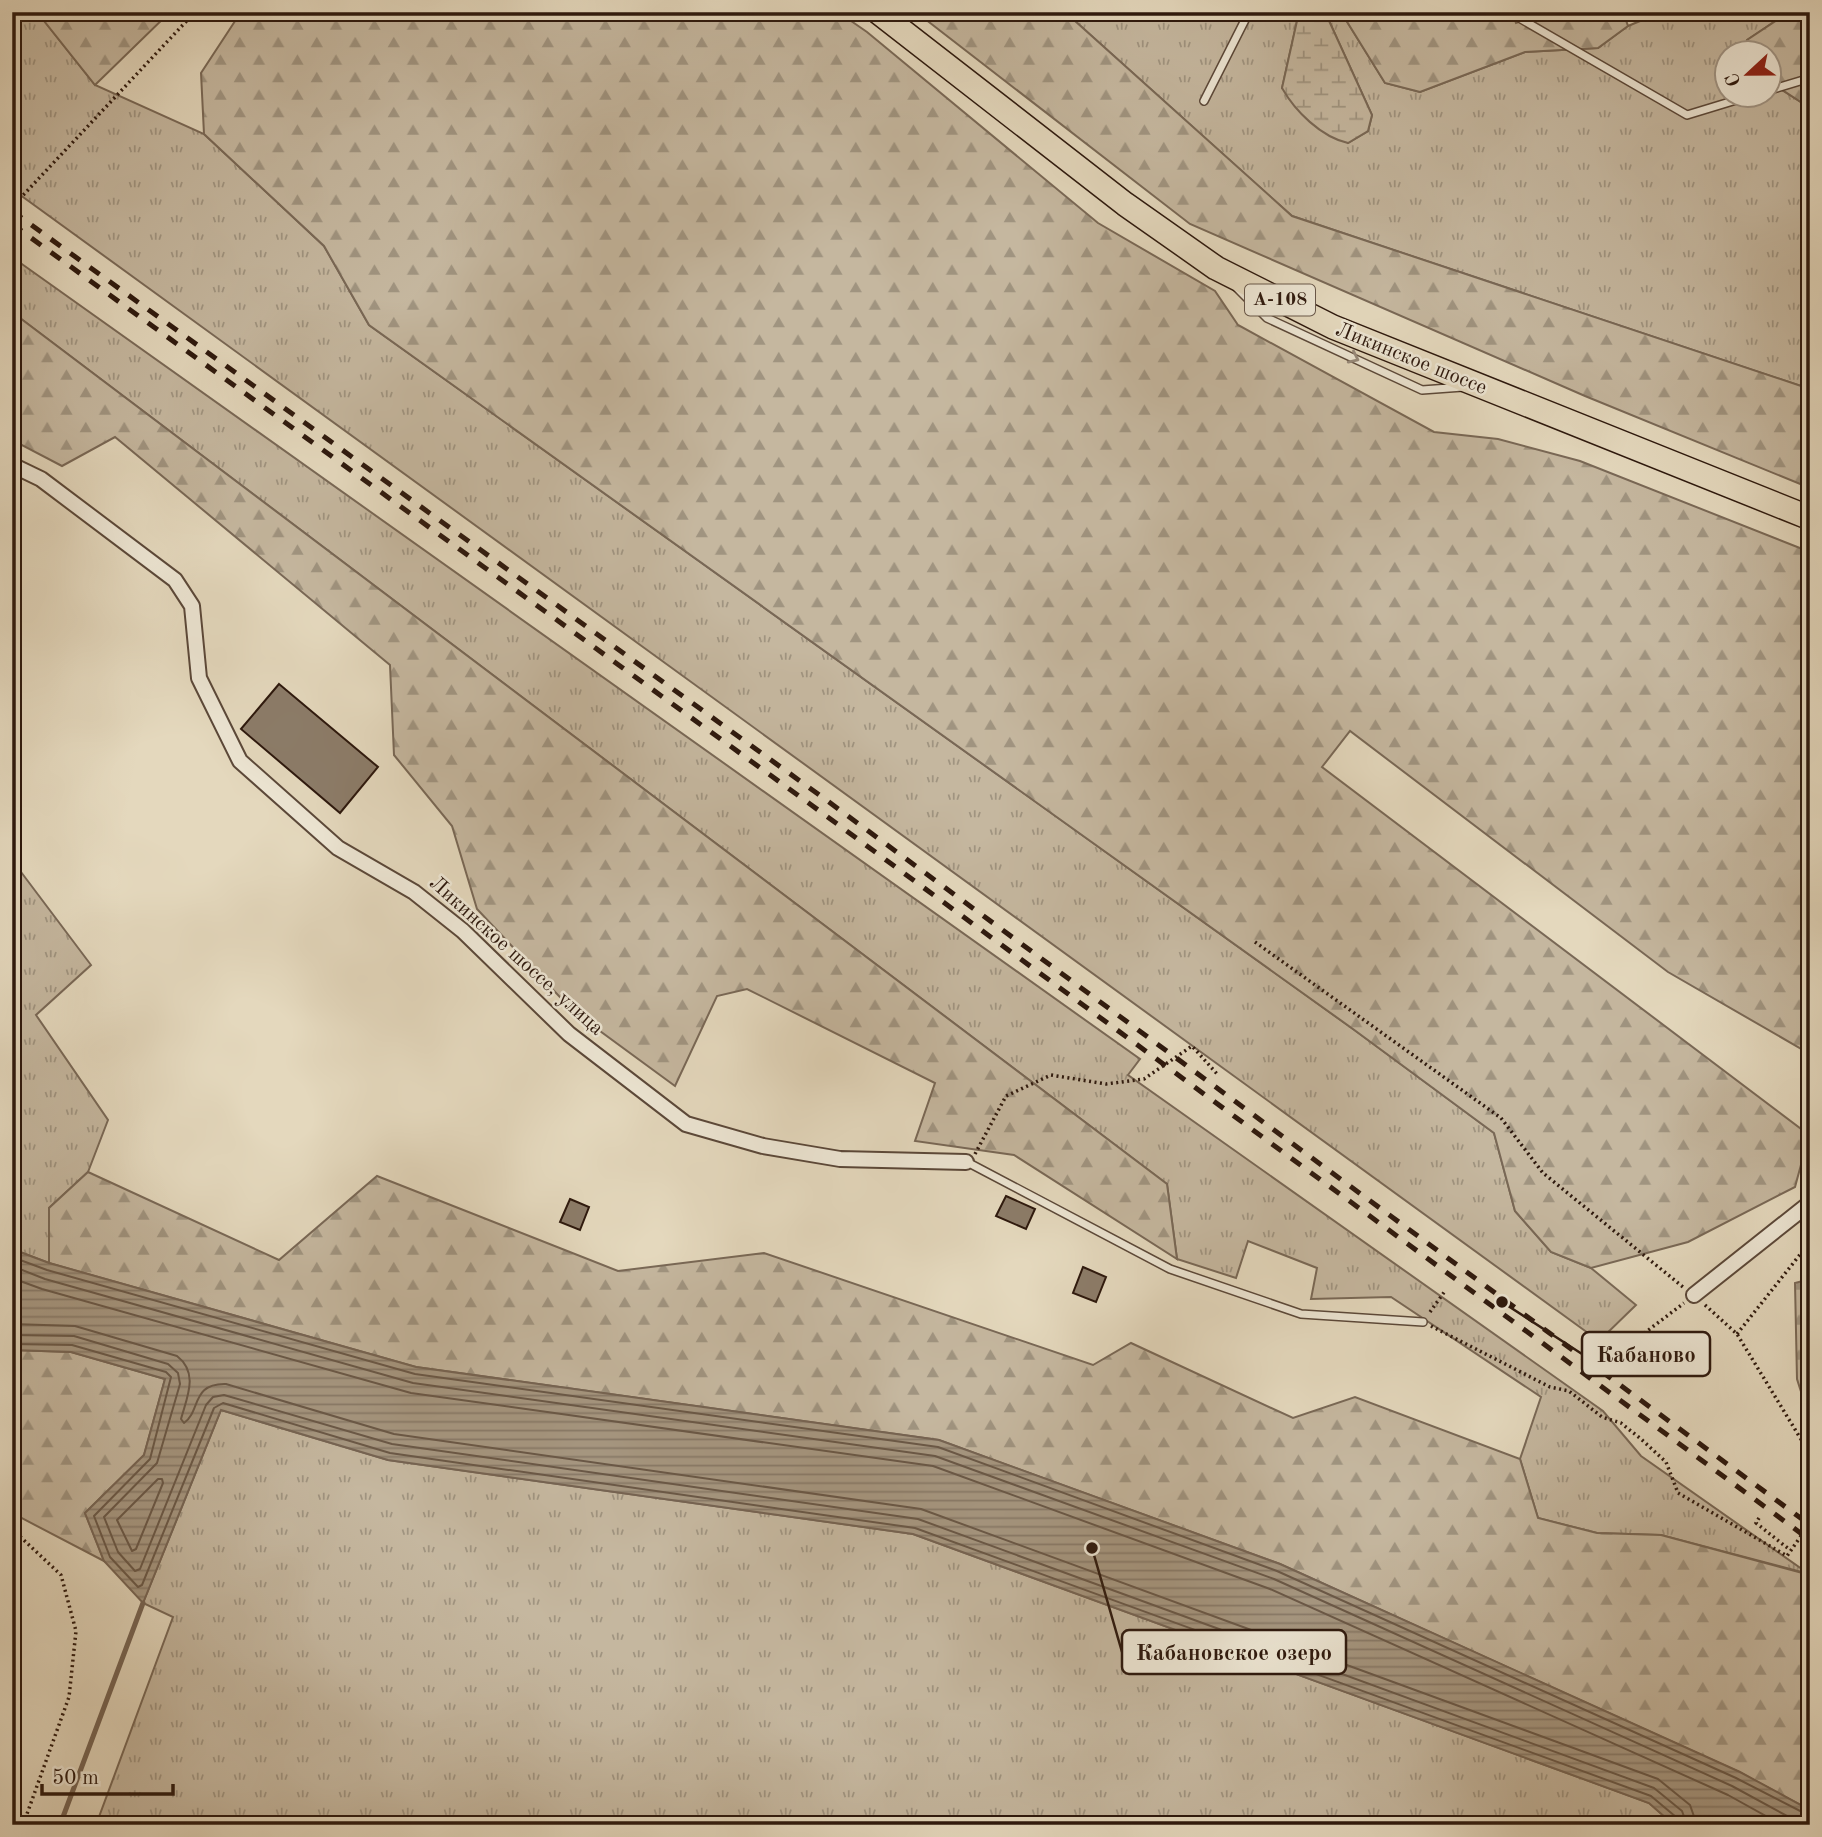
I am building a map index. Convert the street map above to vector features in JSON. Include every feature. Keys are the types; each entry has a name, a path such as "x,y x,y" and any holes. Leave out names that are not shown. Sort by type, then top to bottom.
{"highway":[{"name":"Ликинское шоссе","path":"878,12 1114,195 1216,268 1333,327 1810,518"}],"street":[{"name":"Ликинское шоссе, улица","path":"12,465 41,479 175,580 191,607 199,678 240,761 338,848 414,892 463,931 569,1034 686,1124 763,1146 840,1158 966,1162"},
{"path":"1693,1295 1810,1203"}],"lane":[{"path":"1204,101 1249,12"},
{"path":"1509,12 1687,116 1714,107"},
{"path":"1784,86 1810,78"},
{"path":"966,1162 1170,1269 1301,1314 1423,1322"}],"path":[{"path":"12,207 195,12"},
{"path":"1255,942 1501,1118 1543,1172 1737,1334 1810,1454"},
{"path":"966,1162 981,1149 1006,1096 1051,1075 1105,1084 1144,1079 1192,1046 1218,1075"},
{"path":"1737,1334 1810,1242"},
{"path":"1445,1291 1423,1322 1550,1387 1569,1391 1602,1417 1622,1423 1666,1462 1678,1493 1787,1556 1810,1523"},
{"path":"1609,1360 1693,1295"},
{"path":"1759,1518 1756,1523 1790,1550"},
{"path":"12,1529 61,1575 76,1631 69,1697 23,1825"}],"green space":[{"path":"12,12 37,12 95,85 204,134 324,246 369,325 1353,1029 1494,1133 1515,1211 1551,1252 1591,1268 1636,1305 1599,1341 12,189"},
{"path":"37,12 170,12 95,85"},
{"path":"241,12 838,12 867,32 1098,223 1215,291 1238,325 1434,432 1498,439 1580,461 1810,552 1810,1054 1668,972 1350,731 1322,767 1809,1135 1795,1187 1688,1242 1591,1268 1551,1252 1515,1211 1494,1133 1353,1029 369,325 324,246 204,134 201,73"},
{"path":"916,12 1065,12 1292,216 1810,389 1810,488 1585,396 1190,224"},
{"path":"1065,12 1299,12 1282,88 1348,143 1368,131 1372,115 1325,12 1341,12 1385,83 1420,92 1525,52 1598,48 1628,26 1662,12 1789,12 1750,38 1714,38 1714,108 1784,108 1784,91 1810,108 1810,389 1292,216"},
{"path":"1299,12 1325,12 1372,115 1368,131 1348,143 1328,135 1310,122 1282,88"},
{"path":"1341,12 1512,12 1516,23 1544,12 1623,12 1628,26 1598,48 1525,52 1420,92 1385,83"},
{"path":"1789,12 1810,12 1810,108 1784,91 1784,38 1750,38"},
{"path":"12,257 1140,1059 1128,1075 1603,1411 1641,1456 1809,1574 1661,1535 1597,1533 1538,1518 1520,1459 1541,1397 1391,1297 1311,1299 1317,1268 1248,1241 1236,1278 1177,1259 1167,1184 12,312"},
{"path":"12,312 1167,1184 1177,1259 1014,1155 915,1141 935,1083 747,989 717,996 675,1086 574,1012 477,909 452,826 394,755 390,665 115,437 62,466 12,440"},
{"path":"12,860 91,965 36,1015 108,1120 88,1172 49,1208 49,1263 12,1249"},
{"path":"88,1172 279,1260 377,1176 618,1271 764,1253 1093,1365 1131,1343 1293,1418 1355,1397 1520,1459 1538,1518 1597,1533 1661,1535 1810,1575 1810,1810 1739,1772 1280,1564 939,1440 416,1367 49,1263 49,1208"},
{"path":"1810,1279 1810,1420 1797,1379 1795,1283"},
{"path":"12,1350 71,1352 165,1379 144,1455 85,1513 104,1561 12,1513"},
{"path":"221,1410 388,1460 913,1534 1649,1803 1674,1825 96,1825 173,1617 143,1603"}],"water":[{"path":"12,1249 49,1263 416,1367 939,1440 1280,1564 1740,1772 1810,1810 1810,1825 1674,1825 1649,1803 913,1534 388,1460 221,1410 143,1603 104,1561 85,1513 144,1455 165,1379 71,1352 12,1350"}],"building":[{"path":"279,684 378,767 340,813 241,729"},
{"path":"1006,1196 1035,1209 1026,1229 996,1216"},
{"path":"570,1199 589,1207 580,1230 560,1222"},
{"path":"1083,1267 1106,1277 1096,1302 1073,1293"}],"waterway":[{"path":"60,1825 143,1603"}],"railway":[{"path":"12,211 818,794 1810,1525"},
{"path":"12,224 810,804 1810,1540"}],"place":[{"name":"Кабаново","path":"1502,1302"},
{"name":"Кабановское озеро","path":"1092,1548"}]}
